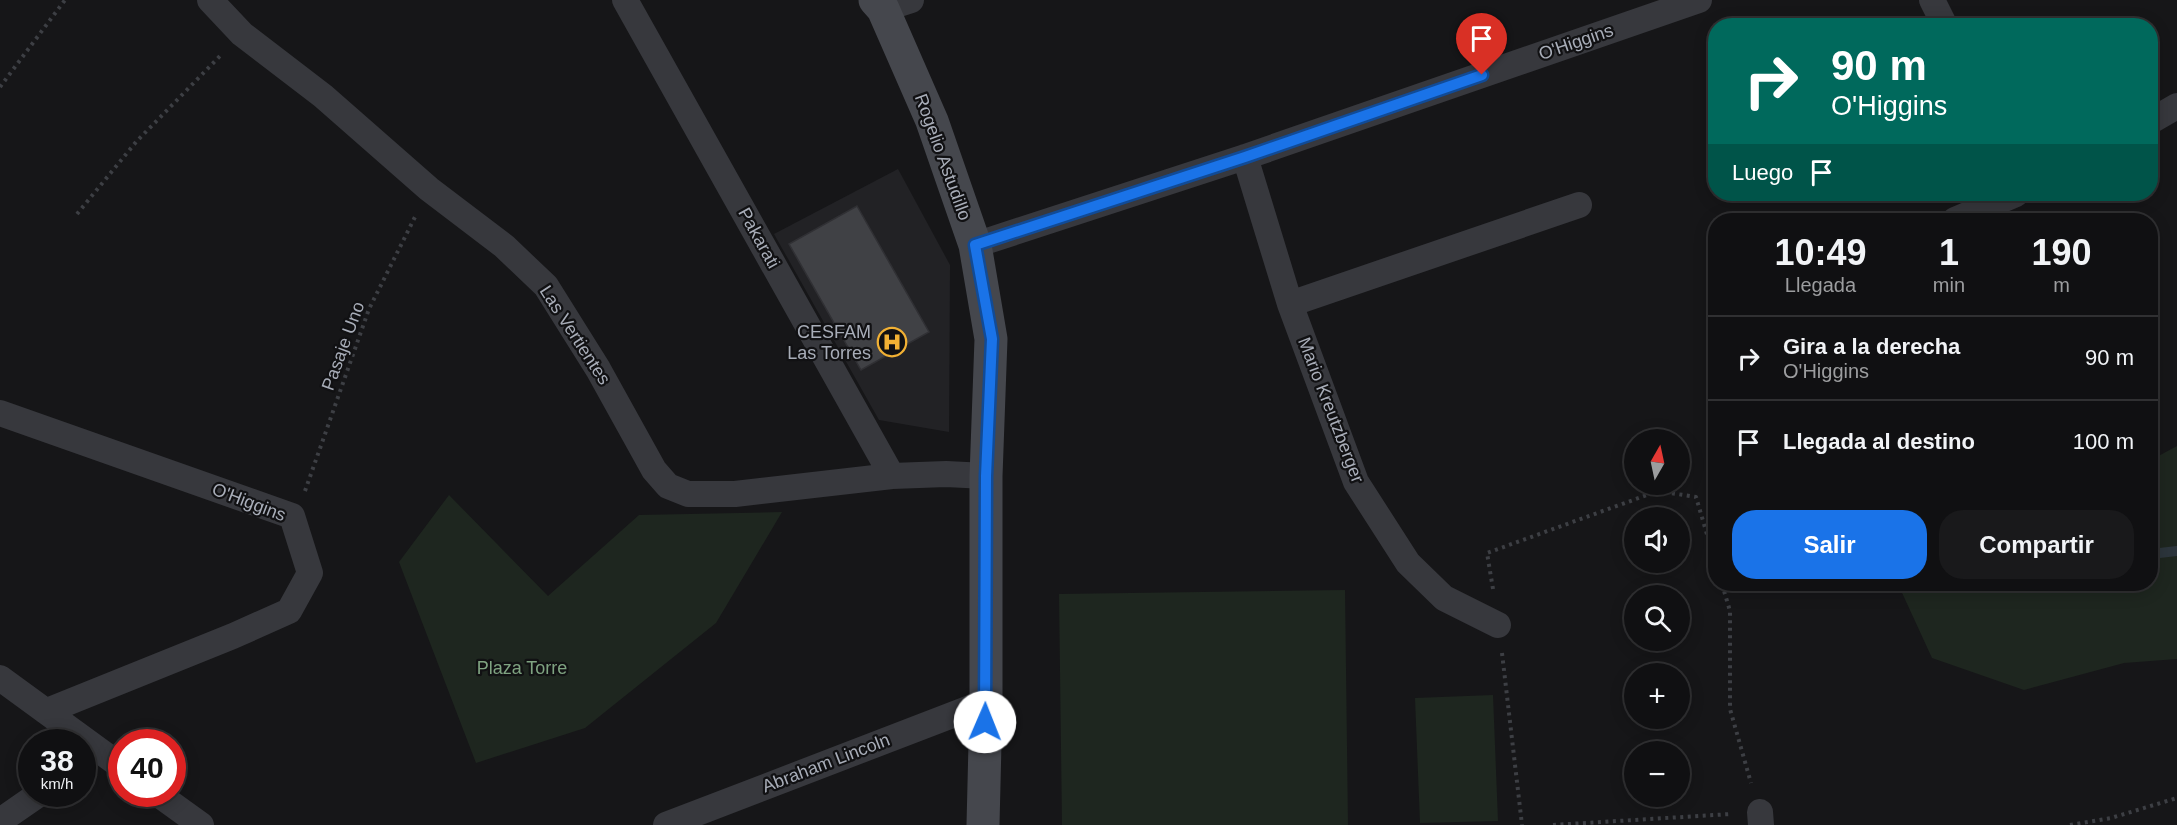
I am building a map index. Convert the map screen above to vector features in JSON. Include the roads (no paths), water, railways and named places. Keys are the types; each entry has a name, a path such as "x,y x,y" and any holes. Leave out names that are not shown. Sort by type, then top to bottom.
{"street":[{"name":"Las Vertientes","path":"210,0 242,34 323,96 429,189 504,246 546,286 598,369 654,470 668,486 688,494 735,494 892,476 946,474 986,476"},
{"name":"Pakarati","path":"625,0 892,476"},
{"name":"O'Higgins","path":"975,245 1245,157 1699,0"},
{"path":"1932,0 1941,18"},
{"name":"Rogelio Astudillo","path":"889,3 975,245 992,339 986,476 986,702 983,825"},
{"path":"2158,118 2177,106"},
{"name":"Mario Kreutzberger","path":"1245,157 1290,303 1356,482 1408,563 1444,598 1498,624"},
{"path":"1971,213 2000,201"},
{"path":"1290,303 1579,205"},
{"name":"O'Higgins","path":"0,413 292,516 310,573 289,610 233,636 47,711"},
{"path":"0,678 47,711 64,729"},
{"name":"Abraham Lincoln","path":"666,825 986,702"},
{"path":"0,822 21,807"},
{"path":"176,807 201,825"}],"waterway":[{"path":"2158,553 2177,551"}],"place":[{"name":"CESFAM Las Torres","path":"892,342"}],"park label":[{"name":"Plaza Torre","path":"522,668"}]}
